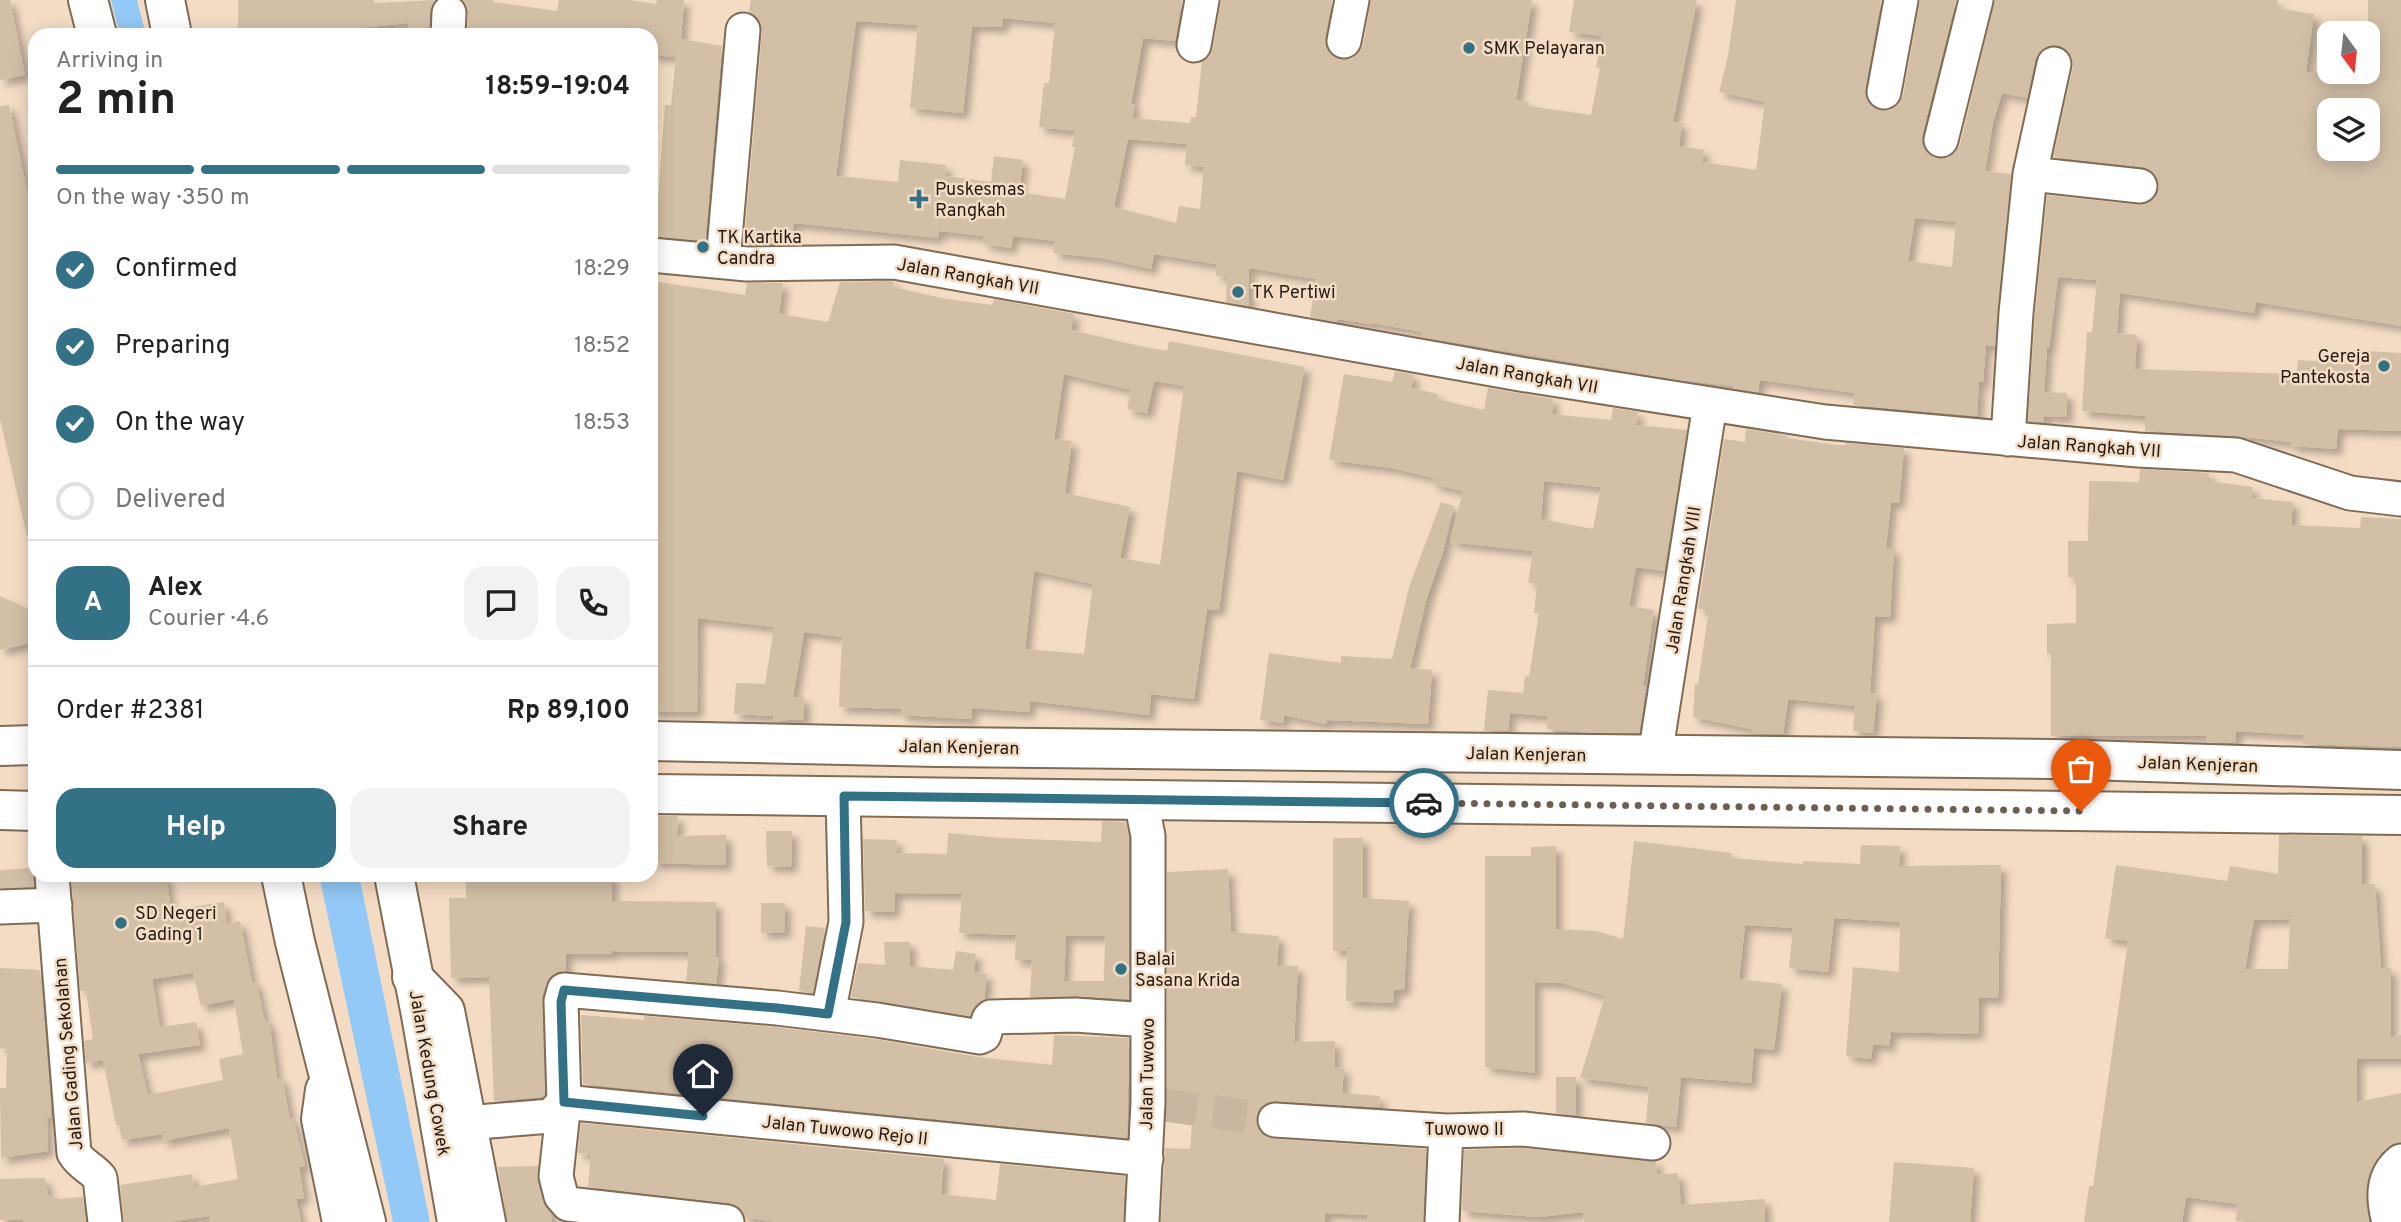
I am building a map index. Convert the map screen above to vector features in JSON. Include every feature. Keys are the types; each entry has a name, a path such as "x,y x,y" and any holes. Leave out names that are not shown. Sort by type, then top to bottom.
{"main road":[{"path":"88,0 95,28"},
{"path":"165,0 171,28"},
{"name":"Jalan Kenjeran","path":"658,741 1655,756 2054,759 2401,769"},
{"path":"0,746 28,745"},
{"path":"658,794 2401,815"},
{"path":"0,810 28,811"},
{"path":"282,882 295,942 366,1222"},
{"path":"395,882 412,977"},
{"name":"Jalan Kedung Cowek","path":"412,977 445,1011 486,1222"},
{"name":"Jalan Kedung Cowek","path":"412,977 457,1222"},
{"path":"328,1070 321,1119 342,1222"}],"street":[{"path":"1194,45 1202,0"},
{"path":"1344,41 1352,0"},
{"path":"1884,92 1901,0"},
{"path":"1941,141 1976,0"},
{"path":"723,261 743,30"},
{"path":"2008,439 2016,313 2030,174 2054,64"},
{"path":"2030,174 2140,186"},
{"name":"Jalan Rangkah VII","path":"658,256 747,264 894,262 1520,374 1825,422 2138,450 2236,455 2350,493 2401,499"},
{"name":"Jalan Rangkah VIII","path":"1655,756 1710,404"},
{"path":"828,1014 846,922 844,796"},
{"name":"Jalan Tuwowo","path":"1141,800 1148,836 1148,1020 1156,1103 1146,1159 1142,1222"},
{"path":"0,907 53,890"},
{"name":"Jalan Gading Sekolahan","path":"53,890 74,1153 83,1165 100,1178 105,1222"},
{"path":"727,1222 568,1204 561,1196 556,1176 564,1102 561,1002 564,990 777,1008 980,1037 984,1035 992,1017 1075,1015 1148,1020"},
{"path":"466,1123 551,1116 564,1102"},
{"name":"Jalan Tuwowo Rejo II","path":"564,1102 1146,1159"},
{"name":"Tuwowo II","path":"1275,1120 1446,1131 1523,1129 1653,1143"},
{"path":"1442,1222 1446,1131"},
{"path":"2389,1222 2385,1206 2393,1175"}],"water":[{"path":"111,0 137,0 144,28 118,28"},
{"path":"320,882 360,882 430,1222 393,1222"}],"building":[{"path":"0,0 10,0 25,75 0,80"},
{"path":"238,0 374,0 374,3 436,0 430,11 429,28 408,28 408,23 360,28 238,28"},
{"path":"462,0 493,0 557,11 559,0 630,0 656,4 657,0 684,0 681,39 722,46 705,241 658,237 665,105 671,105 676,57 658,56 658,28 467,28 468,13"},
{"path":"751,0 1182,0 1175,41 1143,38 1131,104 1135,104 1132,118 1190,123 1191,117 1196,117 1202,62 1209,57 1213,48 1221,0 1332,0 1325,37 1326,47 1332,56 1341,60 1351,59 1359,53 1363,45 1371,0 1532,0 1516,100 1529,102 1528,106 1591,115 1600,68 1596,67 1602,36 1569,32 1574,0 1697,0 1673,122 1682,123 1679,146 1704,150 1702,162 1756,170 1765,102 1719,92 1728,56 1736,0 1881,0 1865,89 1871,106 1881,111 1891,110 1903,96 1920,0 1956,0 1922,135 1922,145 1927,153 1937,159 1954,154 1960,145 1995,0 2278,0 2276,8 2314,14 2306,72 2317,72 2317,84 2380,84 2380,21 2368,21 2368,0 2401,0 2401,326 2256,302 2254,313 2120,293 2117,333 2137,335 2135,369 2296,374 2298,360 2367,365 2367,351 2401,353 2401,431 2338,429 2336,449 2291,446 2291,442 2237,436 2145,431 2145,416 2082,411 2087,332 2092,332 2097,280 2058,277 2047,348 2044,392 2067,393 2067,417 2044,416 2044,422 2028,421 2047,195 2139,205 2155,198 2159,187 2152,171 2143,167 2053,157 2073,67 2072,58 2066,49 2059,45 2049,46 2039,52 2027,98 2002,93 1993,122 1985,171 2011,174 1995,346 1986,345 1983,382 1979,382 1977,416 1853,405 1855,393 1760,380 1758,392 1422,337 1423,332 1372,323 1337,319 1337,322 1310,317 1316,279 1249,268 1249,306 1226,302 1227,277 1216,276 1216,264 1154,254 1151,269 1102,258 1053,253 1055,241 1013,236 1011,248 983,244 984,236 939,231 938,238 794,223 791,244 744,244 762,32 760,21 749,12","holes":["1003,18 1055,23 1049,83 1044,83 1039,127 1075,131 1072,147 1075,147 1065,199 1019,192 1023,160 994,156 991,182 945,176 946,165 900,160 898,182 836,176 856,21 918,25 910,108 963,113 972,26 1003,27","1128,139 1187,144 1185,165 1204,167 1200,209 1179,206 1176,223 1114,207","1915,218 1956,222 1952,267 1908,261"]},
{"path":"9,105 28,196 27,536 0,419 0,106"},
{"path":"892,281 893,287 946,299 992,305 994,299 1074,314 1071,330 1140,346 1167,351 1169,341 1305,367 1283,480 1237,471 1219,610 1207,609 1194,699 1151,694 1149,715 1030,701 1029,712 972,708 971,719 901,715 901,709 839,707 842,637 804,632 793,697 804,697 804,719 772,721 774,716 734,714 736,683 765,684 774,627 698,618 697,712 658,712 658,282 745,295 747,283 783,283 779,314 828,322 840,282","holes":["1064,374 1131,390 1127,409 1147,413 1154,381 1184,386 1160,565 1120,558 1130,507 1065,493 1072,441 1054,439","1034,571 1093,584 1084,654 1025,649"]},
{"path":"1395,371 1414,375 1411,388 1438,394 1437,399 1484,410 1488,388 1553,399 1552,414 1611,420 1613,408 1638,412 1636,425 1687,430 1664,571 1636,567 1629,606 1654,610 1639,733 1547,729 1548,716 1510,713 1508,731 1484,731 1488,690 1523,693 1525,676 1529,677 1539,613 1534,613 1537,584 1528,583 1533,551 1450,542 1463,491 1432,484 1434,478 1392,468 1329,460 1344,374 1392,382","holes":["1544,481 1601,487 1593,529 1541,519"]},
{"path":"1746,429 1836,445 1846,443 1904,448 1899,503 1891,502 1886,548 1894,548 1890,617 1875,617 1870,693 1877,694 1873,733 1853,731 1855,706 1788,699 1783,734 1751,734 1751,729 1693,717 1695,684 1698,684 1709,609 1698,609 1724,439 1745,442"},
{"path":"2140,469 2209,473 2209,481 2253,487 2251,498 2293,502 2291,525 2360,528 2361,517 2401,519 2401,747 2303,744 2303,735 2236,731 2235,743 2206,742 2206,736 2051,736 2051,654 2047,654 2047,624 2076,623 2076,577 2068,577 2068,541 2088,541 2089,481 2139,482"},
{"path":"1441,502 1454,506 1442,555 1427,597 1410,668 1432,670 1428,724 1327,720 1326,724 1284,715 1283,723 1260,720 1269,653 1341,663 1341,656 1392,659 1409,587"},
{"path":"0,596 28,609 28,644 0,650"},
{"path":"658,816 678,816 677,836 726,835 726,865 658,863"},
{"path":"1102,821 1126,822 1129,838 1129,999 1030,997 1032,960 1015,960 1016,935 959,933 962,894 895,893 894,912 865,911 863,839 897,840 896,853 947,854 948,833 1101,842","holes":["1066,936 1105,936 1104,981 1064,981"]},
{"path":"766,831 792,831 791,867 767,866"},
{"path":"2279,835 2362,836 2362,885 2375,884 2381,968 2391,968 2391,1038 2401,1035 2401,1059 2357,1059 2357,1102 2401,1093 2401,1142 2381,1153 2369,1174 2366,1197 2369,1222 2236,1221 2237,1204 2186,1197 2182,1222 2084,1222 2089,1186 2093,1186 2128,941 2105,938 2116,865 2227,881 2230,866 2278,874","holes":["2290,919 2288,969 2245,969 2254,920"]},
{"path":"1333,838 1363,838 1363,898 1409,901 1404,990 1394,990 1393,1003 1346,1001 1347,951 1333,951"},
{"path":"1634,841 1731,853 1731,858 1803,864 1803,861 1860,864 1861,845 1900,846 1899,866 2001,865 1998,998 1979,998 1978,1034 1891,1032 1889,1046 1873,1044 1871,1059 1846,1056 1853,967 1899,972 1900,922 1834,918 1828,972 1789,968 1793,928 1745,925 1739,979 1782,984 1774,1050 1754,1048 1751,1083 1681,1077 1676,1127 1646,1123 1649,1087 1580,1078 1605,996 1562,983 1535,982 1535,1073 1485,1067 1485,856 1531,856 1531,847 1556,846 1556,929 1596,931 1623,939"},
{"path":"28,868 28,882 34,882 34,887 0,888 0,870"},
{"path":"1228,869 1231,932 1279,936 1277,966 1298,966 1294,1042 1335,1041 1335,1067 1344,1068 1342,1093 1380,1096 1379,1107 1276,1101 1267,1103 1259,1109 1256,1118 1258,1129 1265,1136 1274,1139 1426,1149 1423,1222 1367,1222 1367,1215 1325,1213 1325,1222 1161,1222 1165,1148 1190,1149 1194,1099 1167,1093 1167,872"},
{"path":"72,882 167,882 171,910 224,902 227,924 240,921 252,982 256,982 265,1022 269,1021 277,1078 282,1078 290,1119 293,1118 305,1166 299,1167 304,1198 296,1199 301,1222 211,1222 209,1216 169,1222 124,1222 120,1185 192,1174 194,1187 238,1179 229,1128 163,1141 162,1134 122,1140 119,1125 116,1125 103,1060 86,1063 84,1041 93,1039 86,990 80,991","holes":["193,973 201,1006 234,999 243,1054 219,1059 223,1080 148,1095 138,1054 200,1045 196,1022 160,1027 152,979"]},
{"path":"466,882 612,882 612,901 716,902 716,957 719,958 716,984 686,981 689,952 612,951 612,954 566,954 566,971 557,972 550,977 542,996 545,1095 494,1101 489,977 451,978 449,898 466,898"},
{"path":"761,903 785,903 785,932 761,933"},
{"path":"806,926 825,928 813,993 799,991"},
{"path":"884,942 910,942 910,966 953,970 956,951 976,954 974,972 987,974 984,1000 975,1005 970,1016 851,997 858,963 885,965"},
{"path":"0,968 40,970 51,1109 51,1118 47,1118 48,1151 1,1158 0,1088 6,1088 7,1048 0,1049"},
{"path":"581,1015 644,1020 644,1016 775,1027 874,1039 978,1057 1052,1065 1054,1035 1129,1038 1127,1138 583,1084"},
{"path":"1556,1077 1576,1077 1576,1115 1556,1113"},
{"path":"581,1123 944,1159 941,1194 996,1200 1000,1164 1125,1176 1123,1222 776,1222 745,1217 739,1207 729,1203 588,1187 591,1155 578,1153"},
{"path":"1522,1148 1656,1161 1657,1175 1678,1173 1681,1205 1765,1199 1765,1222 1584,1222 1583,1212 1539,1217 1462,1211 1464,1150"},
{"path":"1894,1162 1974,1168 1970,1222 1889,1222"},
{"path":"538,1166 537,1181 543,1201 552,1214 552,1222 507,1222 498,1167"},
{"path":"45,1178 48,1196 54,1195 55,1199 83,1197 86,1222 0,1220 0,1179"}],"tunnel":[{"path":"1164,1105 1275,1120"}],"way so far":[{"path":"1424,803 2081,811"}],"place":[{"name":"SMK Pelayaran","path":"1469,48"},
{"name":"Puskesmas Rangkah","path":"919,199"},
{"name":"TK Kartika Candra","path":"703,247"},
{"name":"TK Pertiwi","path":"1238,292"},
{"name":"Gereja Pantekosta","path":"2384,366"},
{"name":"SD Negeri Gading 1","path":"121,923"},
{"name":"Balai Sasana Krida","path":"1121,969"}],"route":[{"path":"703,1116 564,1102 561,1002 564,990 828,1014 846,922 844,796 1424,803"}]}
